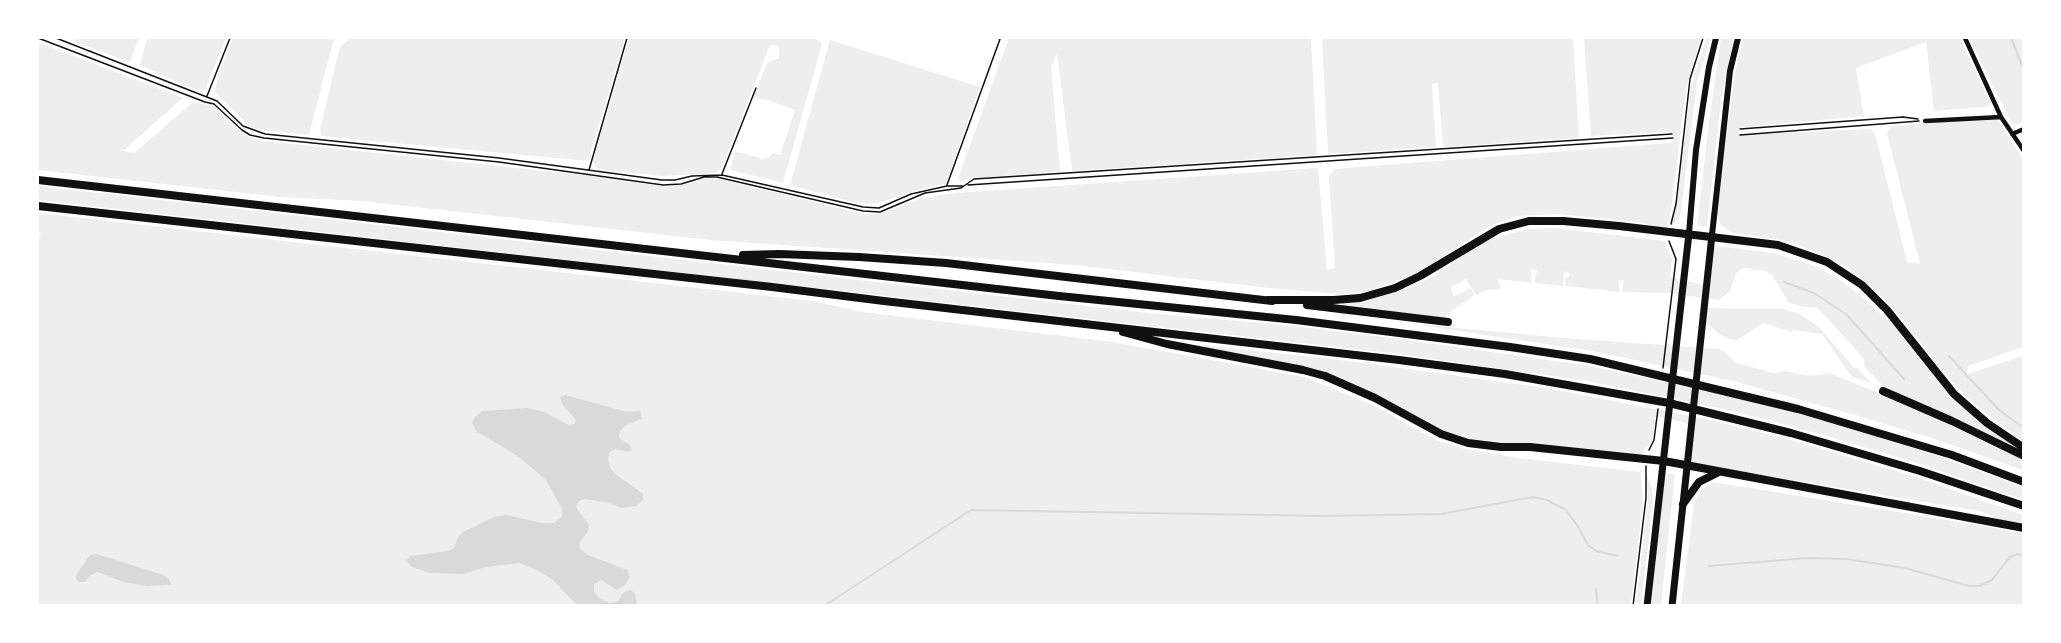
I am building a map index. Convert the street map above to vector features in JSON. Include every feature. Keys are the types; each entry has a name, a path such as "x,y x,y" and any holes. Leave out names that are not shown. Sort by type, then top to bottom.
{"highway":[{"path":"38,180 1059,296 1296,320 1590,359 1730,392 1866,428 1952,455 2024,482"},
{"path":"38,206 772,286 1422,363 1563,384 1659,401 1791,433 1858,452 2024,506"},
{"path":"1268,300 1360,298 1384,291 1419,276 1499,229 1529,221 1563,221 1763,242 1796,250 1827,262 1854,279 1879,300 1938,376 1962,401 1987,423 2024,448"},
{"path":"717,256 779,254 946,263 1448,322"},
{"path":"1095,325 1167,344 1325,376 1376,398 1442,434 1468,443 1664,461 2024,528"},
{"path":"1883,391 2024,456"},
{"path":"1683,504 1700,482 1709,475 1722,472"}],"main road":[{"path":"1647,606 1685,271 1696,150 1716,38"},
{"path":"1672,606 1730,71 1738,38"}],"street":[{"path":"1965,38 2001,117 2024,150"},
{"path":"1925,121 2001,117"},
{"path":"2012,134 2024,129"}],"path":[{"path":"38,38 214,104 250,135 264,138 499,162 663,185 681,184 704,177 717,177 863,211 880,212 925,193 961,188 974,179 1672,134"},
{"path":"56,38 217,101 243,126 265,134 499,158 663,180 722,175 862,207 879,208 911,195 947,186 1673,138"},
{"path":"207,97 230,38"},
{"path":"589,171 627,38"},
{"path":"947,186 1000,39 997,38"},
{"path":"1663,373 1676,254 1669,243 1670,231 1676,204 1690,79 1703,38"},
{"path":"722,175 756,88"},
{"path":"1740,129 1903,117 1925,121"},
{"path":"1740,135 1925,121"},
{"path":"1633,606 1646,498 1647,452 1654,440 1658,408"}],"shaded area":[{"path":"73,38 139,38 130,62 75,42"},
{"path":"147,38 226,38 205,90 198,90 140,65"},
{"path":"233,38 336,38 333,42 309,135 251,127 215,92 218,75"},
{"path":"351,38 625,38 588,161 321,136 320,129 339,50"},
{"path":"629,38 814,38 822,44 783,183 730,170 735,151 763,159 770,157 773,153 780,155 795,110 767,100 753,98 767,63 779,58 779,46 770,45 722,167 716,173 663,176 598,170 593,161"},
{"path":"1009,38 1311,38 1317,155 1072,171 1057,54 1051,68 1060,172 973,178 960,181 958,178"},
{"path":"1322,38 1573,38 1579,138 1443,147 1438,83 1432,84 1436,147 1328,154"},
{"path":"1584,38 1701,38 1686,89 1667,229 1659,229 1645,223 1558,214 1518,216 1490,226 1418,273 1365,292 1340,294 1259,287 1075,265 710,240 362,201 281,197 38,170 38,42 183,98 123,151 134,153 193,102 214,106 240,131 249,137 264,141 591,176 666,187 679,186 703,178 721,179 863,214 878,214 922,198 955,193 1318,168 1327,270 1335,268 1329,177 1334,169 1669,143 1674,140 1674,134 1667,132 1591,136"},
{"path":"1706,38 1711,38 1697,82 1681,211 1679,219 1672,226 1691,87"},
{"path":"1721,38 1734,38 1721,100 1707,227 1697,225"},
{"path":"1743,38 1960,38 1992,106 1934,111 1926,42 1856,68 1864,116 1744,127 1739,128 1739,135 1871,129 1876,137 1907,262 1920,264 1887,133 1891,126 1996,117 2023,159 2023,347 1968,366 1967,374 2023,356 2023,441 1965,396 1938,366 1899,315 1876,291 1849,269 1799,245 1732,233 1721,225 1717,214 1734,77"},
{"path":"1969,38 2023,38 2023,122 2014,125 2011,122"},
{"path":"830,40 980,87 946,184 868,204 848,201 790,185"},
{"path":"38,186 1148,313 1294,326 1590,366 1794,412 1924,451 2023,487 2023,500 1923,465 1823,435 1728,410 1587,381 1398,354 38,200"},
{"path":"38,213 813,301 862,312 1113,342 1304,377 1377,407 1441,442 1461,448 1519,458 1641,472 1643,502 1631,605 38,605 38,234 43,233 38,232"},
{"path":"1556,228 1665,241 1672,259 1670,277 1709,286 1714,248 1717,246 1773,253 1818,267 1866,300 1894,326 1945,389 2011,443 2009,446 1883,386 1864,366 1864,359 1816,307 1789,303 1772,275 1766,271 1745,268 1740,270 1736,274 1730,291 1719,300 1669,293 1622,292 1624,280 1618,281 1620,292 1565,286 1569,273 1564,271 1563,286 1534,283 1537,271 1531,269 1531,283 1497,279 1502,289 1487,290 1476,295 1466,279 1451,287 1454,296 1471,288 1474,295 1444,317 1341,306 1342,303 1365,301 1410,287 1430,278 1486,240 1529,229"},
{"path":"1703,308 1784,309 1800,314 1819,327 1854,368 1856,367 1871,383 1852,377 1822,334 1793,330 1792,332 1763,323 1737,340 1732,340 1722,336 1697,315"},
{"path":"1405,323 1564,338 1719,349 1736,363 1774,373 1785,371 1810,376 1829,373 1908,405 2023,460 2023,470 1932,438 1733,381 1592,351"},
{"path":"1203,345 1357,362 1546,388 1706,419 1787,439 1916,477 2023,515 2023,525 2001,520 1980,511 1690,463 1694,426 1665,417 1655,417 1652,442 1644,451 1643,458 1465,439 1445,432 1376,395 1330,374 1214,350 1203,347"},
{"path":"565,395 627,412 640,411 642,419 626,425 620,431 619,438 632,449 630,452 615,449 609,453 608,460 610,468 618,476 643,494 643,500 636,506 621,508 606,502 585,499 579,501 576,506 589,525 588,531 579,544 580,549 588,555 627,570 630,577 625,585 617,590 601,580 594,584 594,592 599,598 609,603 618,601 623,593 630,590 635,593 637,605 577,605 552,579 520,563 485,567 463,574 430,573 412,567 406,561 410,556 448,551 454,548 458,537 463,532 494,517 506,515 542,523 554,523 562,517 562,509 546,480 518,456 476,431 472,423 482,411 527,408 542,411 569,425 574,424 576,420 562,404 560,397"},
{"path":"1665,473 1675,474 1661,605 1651,605"},
{"path":"1646,475 1652,488 1653,503 1641,605 1636,606 1648,498"},
{"path":"1713,482 2023,534 2023,605 1681,605 1694,503 1700,491"},
{"path":"97,554 163,575 169,579 171,585 147,586 123,582 97,572 89,576 85,582 79,582 75,578 78,572 90,555"}],"waterway":[{"path":"2011,38 2024,70"},
{"path":"1784,282 1814,293 1847,315 1904,379"},
{"path":"1949,356 1999,410 2024,428"},
{"path":"824,606 971,510 1323,516 1441,514 1533,497 1547,500 1566,510 1588,545 1596,551 1618,556"},
{"path":"1709,566 1808,558 1846,559 1905,568 1969,586 1980,586 1992,580 2010,557 2018,554 2024,556"},
{"path":"1596,589 1598,606"}]}
